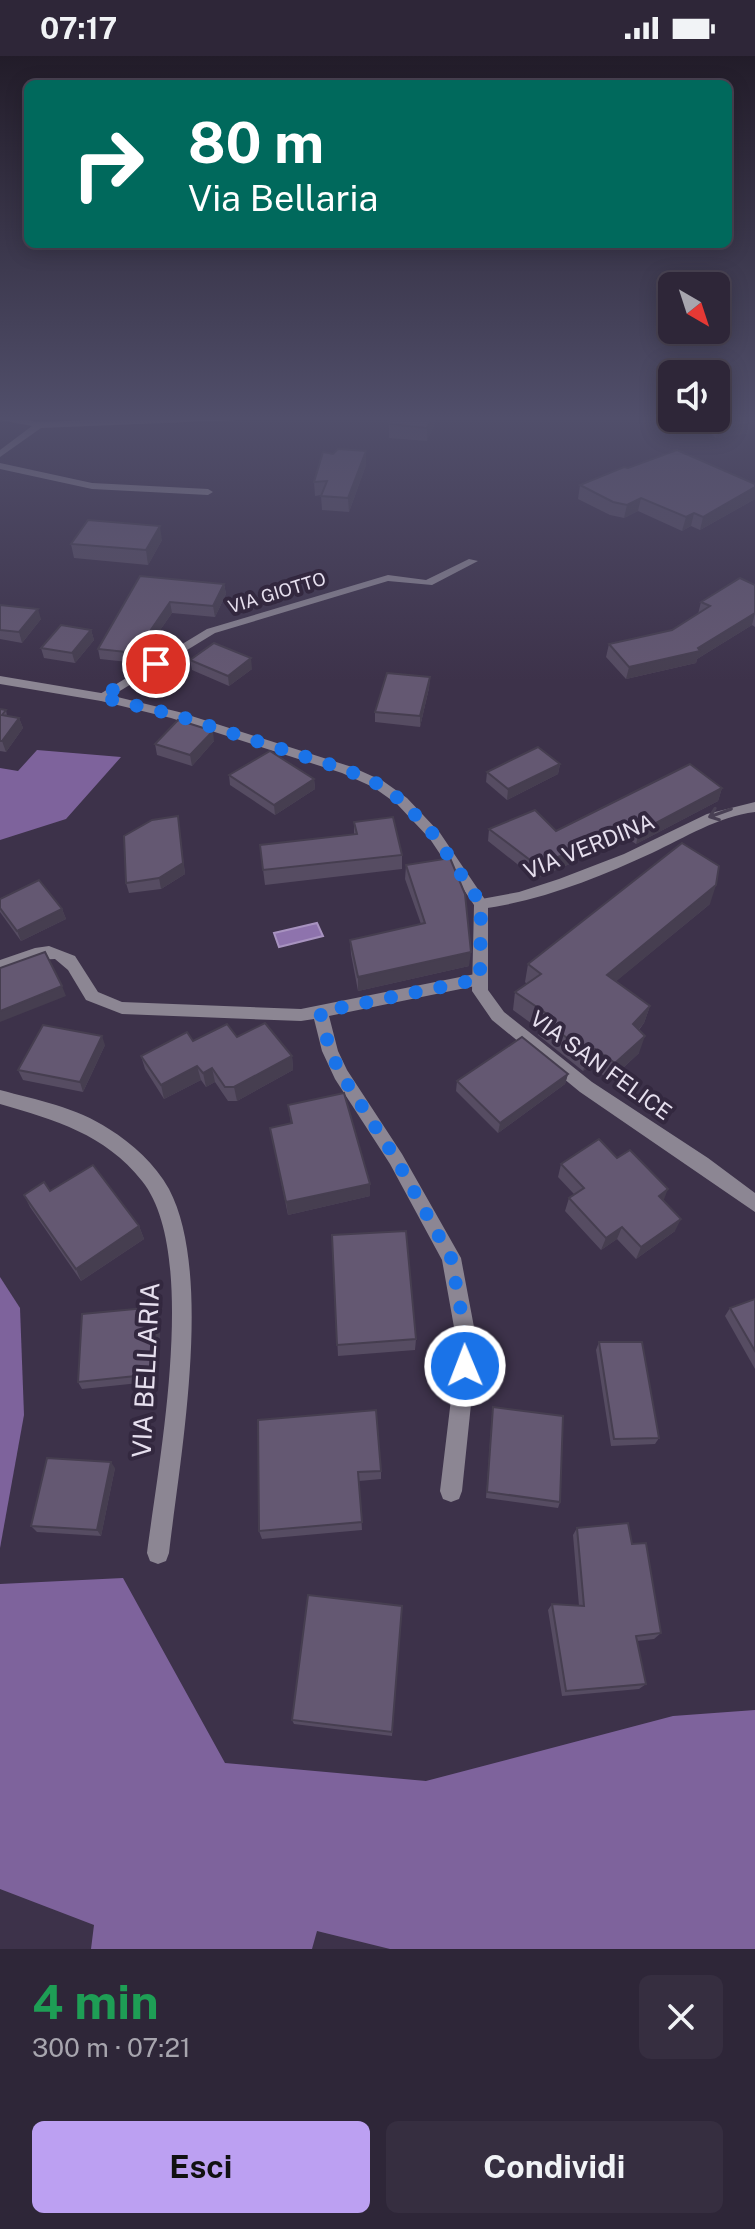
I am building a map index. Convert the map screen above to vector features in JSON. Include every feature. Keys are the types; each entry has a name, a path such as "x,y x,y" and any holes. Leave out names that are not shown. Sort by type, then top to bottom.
{"street":[{"name":"VIA GIOTTO","path":"101,697 211,631 388,578 428,583 473,561"},
{"path":"0,680 101,697 175,715 333,765 378,784 402,801 435,836 481,904"},
{"name":"VIA VERDINA","path":"481,904 520,896 647,850 688,828 734,809 755,807"},
{"name":"VIA SAN FELICE","path":"481,904 480,991 498,1016 586,1087 702,1164 755,1204"},
{"path":"0,966 42,953 56,953 69,960 93,997 122,1008 256,1015 320,1012 480,979"},
{"path":"320,1012 330,1051 341,1074 396,1159 451,1258 464,1327 465,1366 451,1491"},
{"name":"VIA BELLARIA","path":"0,1097 92,1127 130,1156 150,1177 162,1196 174,1242 180,1319 177,1394 158,1553"}],"shaded area":[{"path":"37,750 121,757 66,819 0,840 0,768 18,771"},
{"path":"317,923 323,936 279,947 274,933"},
{"path":"0,1277 20,1308 24,1415 0,1548"},
{"path":"123,1578 225,1763 426,1781 673,1716 755,1710 755,1949 390,1949 317,1931 312,1949 91,1949 94,1925 0,1889 0,1584"}],"building":[{"path":"656,504 725,504 703,517 694,513 686,517"},
{"path":"88,520 160,526 146,550 71,544"},
{"path":"140,576 224,584 213,606 170,602 135,653 98,649"},
{"path":"740,578 755,585 755,613 698,648 700,651 629,667 609,644 672,630 710,606 701,602"},
{"path":"0,605 38,609 19,632 0,630"},
{"path":"61,625 91,630 72,653 41,648"},
{"path":"214,643 251,658 228,676 190,660"},
{"path":"387,673 430,677 420,716 375,712"},
{"path":"0,709 6,710 2,715 19,718 2,741 0,741"},
{"path":"178,720 213,731 190,755 155,744"},
{"path":"538,747 560,764 508,789 487,772"},
{"path":"270,751 314,779 274,805 229,775"},
{"path":"690,764 722,788 639,832 630,825 538,866 489,829 535,810 556,831"},
{"path":"178,816 183,863 159,878 126,883 124,836 152,820"},
{"path":"393,817 402,855 263,870 260,845 357,834 354,822"},
{"path":"682,843 719,866 716,885 607,975 650,1006 633,1024 645,1036 615,1063 595,1049 588,1054 541,1018 547,1014 515,992 541,974 528,964"},
{"path":"450,858 465,894 471,952 358,977 350,940 425,923 406,865"},
{"path":"39,880 62,909 17,931 0,908 0,899"},
{"path":"45,952 62,986 0,1011 0,968"},
{"path":"265,1023 292,1056 234,1087 225,1087 212,1068 203,1073 197,1066 161,1085 141,1056 187,1032 193,1041 227,1024 237,1037"},
{"path":"43,1025 102,1036 80,1082 18,1070"},
{"path":"522,1037 568,1074 500,1123 457,1081"},
{"path":"344,1093 370,1184 286,1202 270,1128 292,1123 288,1105"},
{"path":"599,1139 617,1158 630,1150 668,1189 659,1196 681,1219 641,1247 622,1227 606,1238 569,1198 584,1188 561,1164"},
{"path":"93,1165 139,1226 76,1269 24,1195 44,1182 50,1191"},
{"path":"406,1231 416,1339 337,1345 332,1235"},
{"path":"755,1299 755,1351 730,1308"},
{"path":"156,1307 155,1374 78,1382 82,1314"},
{"path":"599,1342 642,1342 659,1438 614,1439"},
{"path":"493,1407 563,1416 560,1502 487,1492"},
{"path":"376,1410 381,1471 358,1472 362,1522 259,1531 258,1420"},
{"path":"47,1458 111,1462 97,1530 31,1526"},
{"path":"628,1523 632,1544 646,1543 661,1633 636,1636 646,1684 566,1691 552,1604 584,1606 577,1528"},
{"path":"308,1595 402,1606 392,1732 292,1720"}],"route":[{"path":"156,664 101,697 175,715 347,770 378,784 402,801 435,836 481,904 480,979 320,1012 330,1051 341,1074 396,1159 451,1258 464,1327 465,1366"}]}
